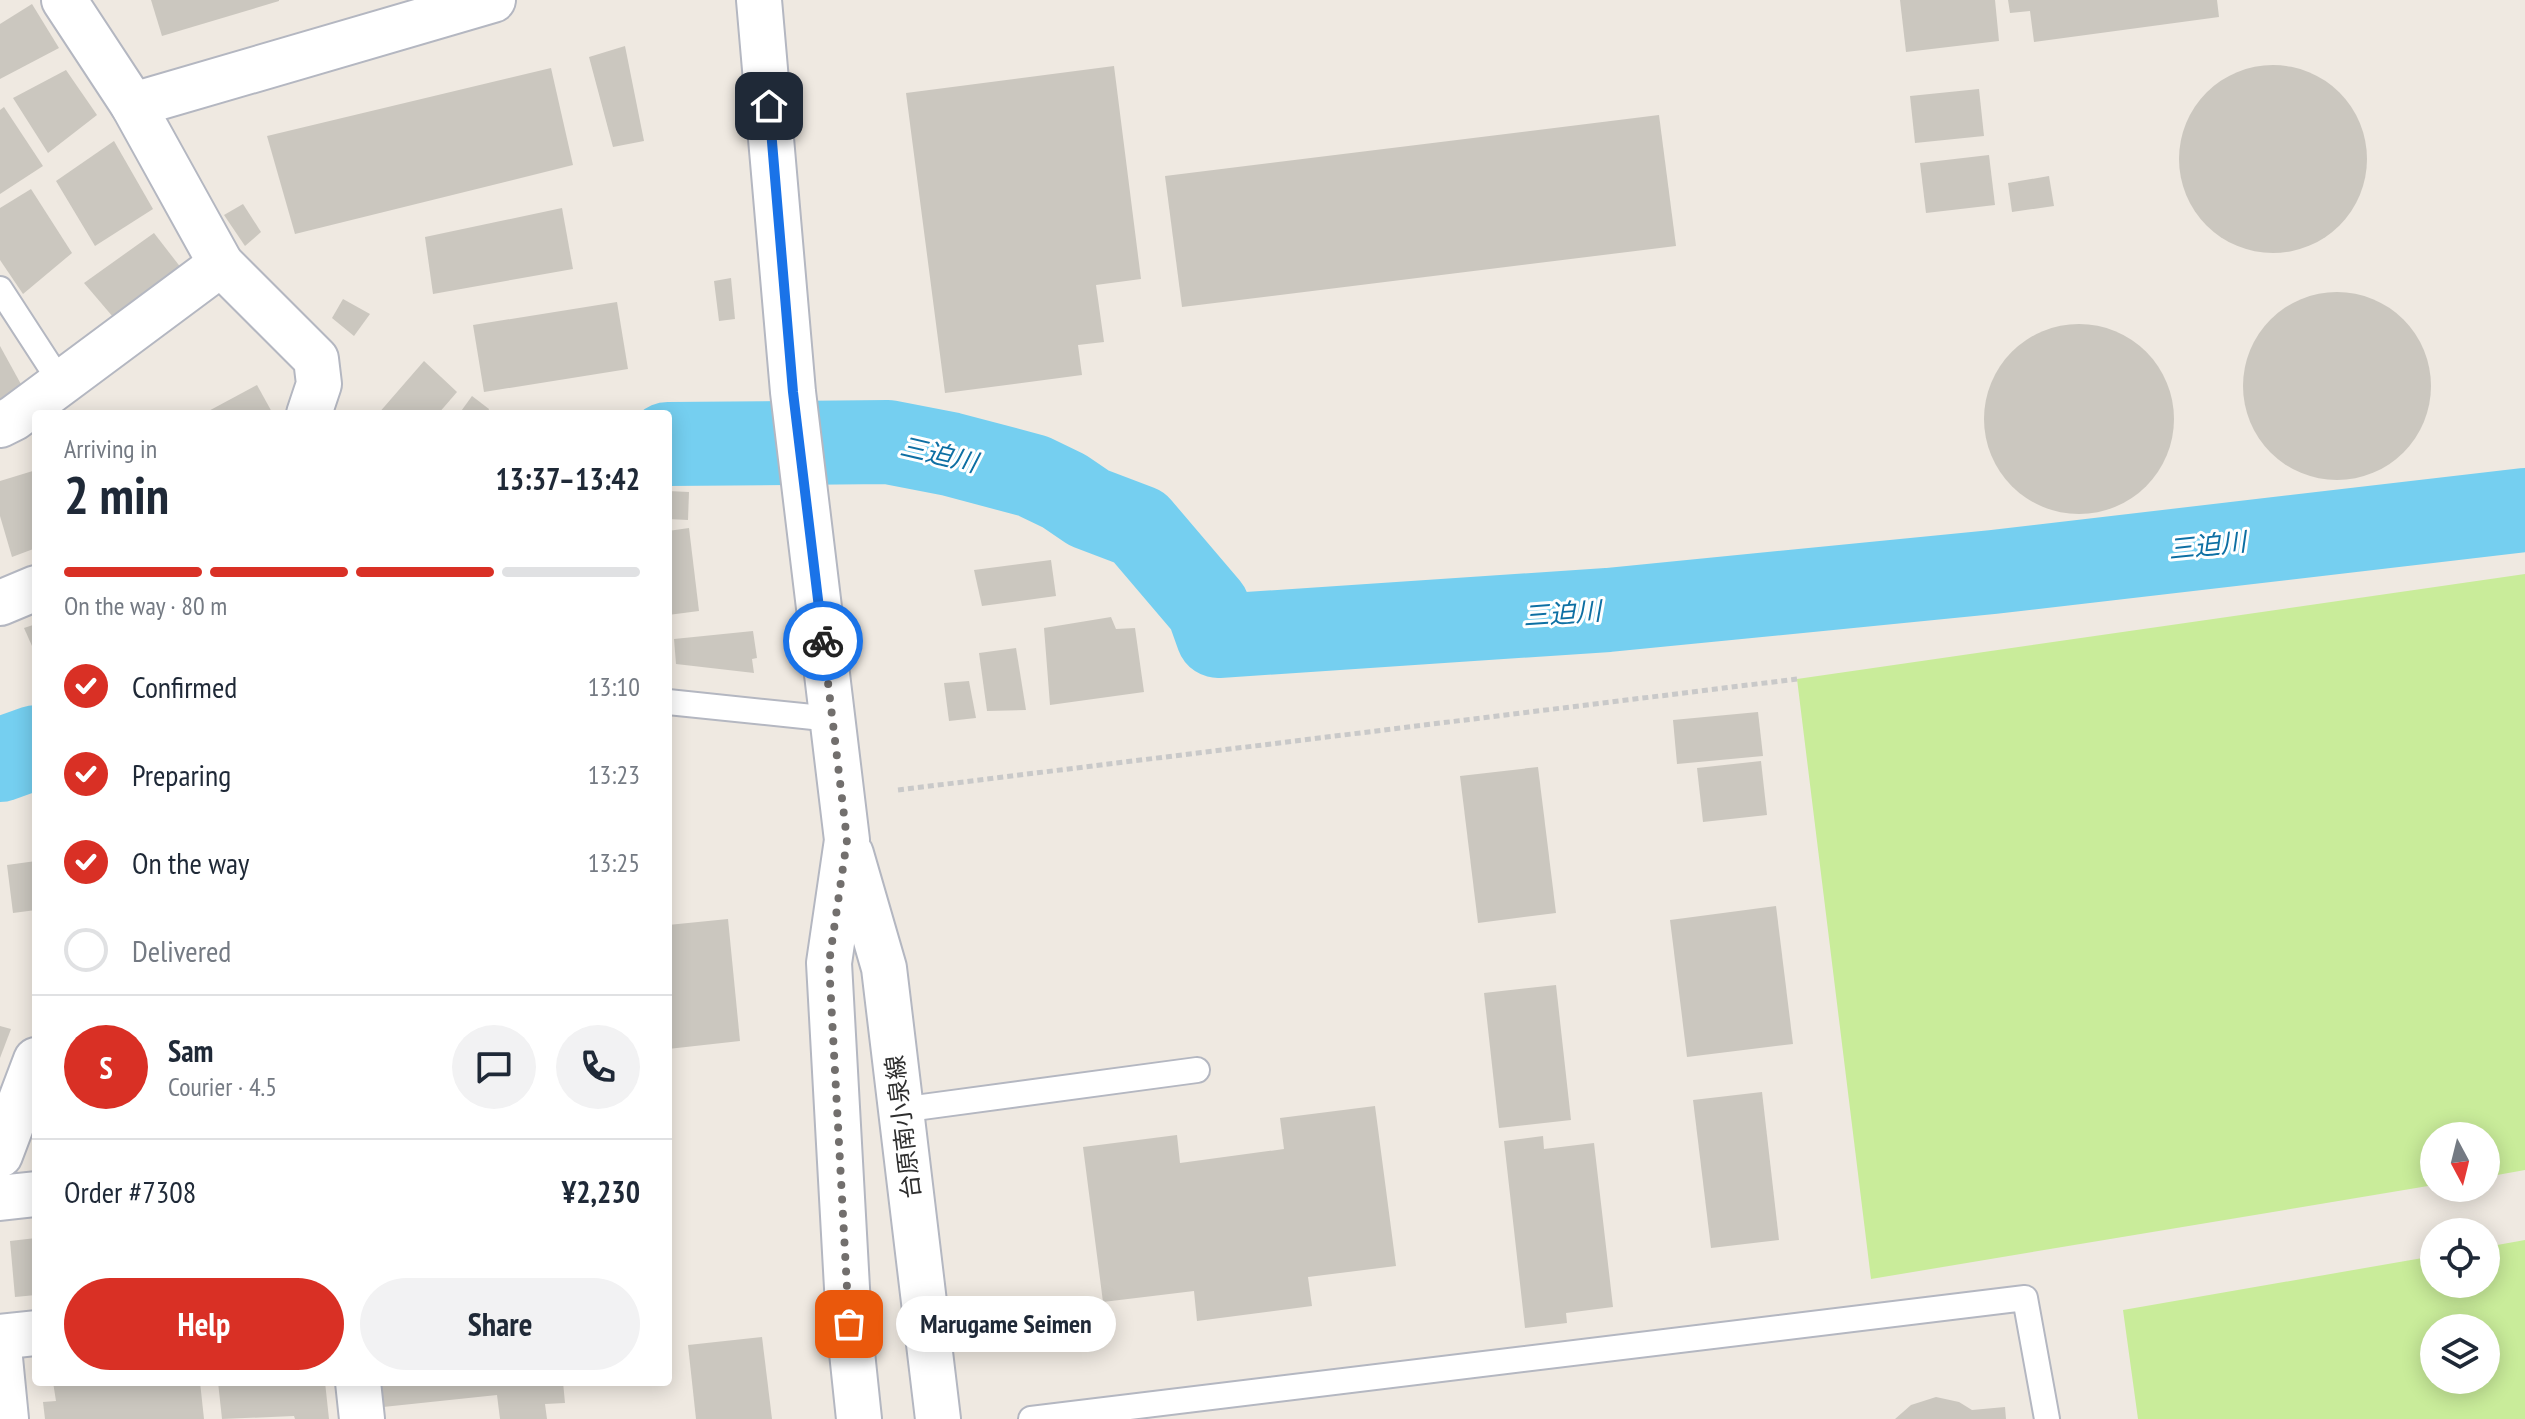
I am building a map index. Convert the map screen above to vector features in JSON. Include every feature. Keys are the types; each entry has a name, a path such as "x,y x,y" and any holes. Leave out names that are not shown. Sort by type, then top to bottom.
{"street":[{"path":"64,0 133,105 221,264 316,359 319,384 310,410"},
{"path":"133,105 493,0"},
{"path":"759,0 793,392 847,840 829,963 849,1324 859,1419"},
{"path":"0,425 14,418 221,264"},
{"path":"0,603 32,590"},
{"name":"台原南小泉線","path":"847,840 884,968 938,1419"},
{"path":"0,1155 32,1071"},
{"path":"0,1198 32,1194"},
{"path":"0,1337 32,1333"},
{"path":"0,1358 6,1419"},
{"path":"358,1386 362,1419"}],"lane":[{"path":"0,289 61,383"},
{"path":"672,702 832,719"},
{"path":"900,1110 1197,1070"},
{"path":"1031,1419 2025,1298 2047,1419"}],"path":[{"path":"898,790 1797,679"}],"green space":[{"path":"2525,574 2525,1170 2500,1174 2500,1122 2420,1122 2420,1187 1871,1279 1797,679"},
{"path":"2525,1240 2525,1419 2138,1419 2123,1310 2420,1258 2420,1298 2500,1298 2500,1244"}],"building":[{"path":"151,0 279,0 279,1 162,36"},
{"path":"1900,0 1995,0 1999,41 1906,52"},
{"path":"2008,0 2217,0 2219,17 2034,42 2030,11 2010,13"},
{"path":"32,4 59,48 0,79 0,24"},
{"path":"625,46 644,141 613,147 589,57"},
{"path":"2273,65 2291,66 2309,72 2340,92 2360,123 2366,141 2366,177 2360,195 2340,226 2309,246 2291,252 2273,253 2255,252 2237,246 2206,226 2186,195 2180,177 2179,159 2180,141 2186,123 2206,92 2237,72 2255,66"},
{"path":"1114,66 1141,279 1096,285 1104,342 1078,345 1082,375 945,393 906,93"},
{"path":"551,68 573,165 295,234 267,136"},
{"path":"66,70 97,115 48,153 13,98"},
{"path":"1979,89 1984,136 1915,143 1910,96"},
{"path":"4,107 43,166 0,194 0,110"},
{"path":"1659,115 1676,246 1182,307 1165,176"},
{"path":"114,141 153,209 95,246 56,181"},
{"path":"1989,155 1995,205 1926,213 1920,163"},
{"path":"2049,176 2054,206 2012,212 2008,183"},
{"path":"31,189 72,253 23,294 0,260 0,208"},
{"path":"243,204 261,232 245,246 224,215"},
{"path":"562,208 573,269 433,294 425,237"},
{"path":"154,233 185,273 119,324 84,283"},
{"path":"731,278 735,319 719,321 714,281"},
{"path":"2337,292 2355,293 2373,299 2404,319 2424,350 2430,368 2430,404 2424,422 2404,453 2373,473 2355,479 2337,480 2319,479 2301,473 2270,453 2250,422 2244,404 2243,386 2244,368 2250,350 2270,319 2301,299 2319,293"},
{"path":"343,299 370,314 354,336 332,318"},
{"path":"617,302 628,369 484,392 473,325"},
{"path":"2079,324 2115,332 2132,340 2146,352 2158,366 2166,383 2174,419 2166,455 2158,472 2146,486 2132,498 2115,506 2079,514 2043,506 2026,498 2012,486 2000,472 1992,455 1984,419 1992,383 2000,366 2012,352 2026,340 2043,332"},
{"path":"0,346 22,386 0,399"},
{"path":"424,361 457,392 441,410 381,410"},
{"path":"257,385 271,410 210,410"},
{"path":"472,396 489,409 489,410 462,410"},
{"path":"32,471 32,550 12,557 0,516 0,481"},
{"path":"672,491 689,492 688,520 672,519"},
{"path":"689,528 699,611 672,614 672,530"},
{"path":"1051,560 1056,596 982,606 974,570"},
{"path":"1111,617 1116,629 1135,628 1144,692 1050,705 1044,628"},
{"path":"32,625 32,646 24,628"},
{"path":"753,631 757,658 752,659 754,673 676,664 674,639"},
{"path":"1016,648 1026,710 987,711 979,653"},
{"path":"969,681 976,718 949,721 944,683"},
{"path":"1758,712 1763,756 1677,764 1673,720"},
{"path":"1761,761 1767,815 1703,822 1697,768"},
{"path":"1538,767 1556,913 1478,923 1460,776"},
{"path":"32,862 32,911 13,913 7,865"},
{"path":"1776,906 1793,1044 1687,1057 1670,920"},
{"path":"728,919 740,1041 672,1049 672,925"},
{"path":"1556,985 1571,1120 1499,1128 1484,993"},
{"path":"0,1026 11,1029 0,1058"},
{"path":"1762,1092 1779,1240 1711,1248 1693,1100"},
{"path":"1375,1106 1396,1266 1308,1277 1312,1306 1197,1321 1194,1291 1103,1302 1083,1147 1177,1135 1180,1163 1284,1149 1280,1118"},
{"path":"1543,1136 1544,1149 1594,1143 1613,1307 1566,1313 1567,1323 1525,1328 1504,1141"},
{"path":"32,1238 32,1295 15,1297 10,1241"},
{"path":"762,1337 772,1419 696,1419 688,1345"},
{"path":"54,1386 200,1386 204,1419 45,1419 43,1402 56,1401"},
{"path":"218,1386 325,1386 329,1419 295,1419 294,1416 222,1419"},
{"path":"380,1386 563,1386 565,1403 545,1404 547,1419 500,1419 497,1395 383,1407"},
{"path":"1936,1397 1959,1402 1972,1410 2005,1407 2006,1419 1895,1419 1911,1405"}],"waterway":[{"name":"三迫川","path":"672,444 888,442 950,454 1033,476 1089,508 1139,527 1208,608 1218,636 1608,610 1993,572 2525,510"},
{"path":"0,760 32,748"}],"way so far":[{"path":"823,641 847,840 829,963 849,1324"}],"place":[{"name":"Marugame Seimen","path":"849,1324"}],"route":[{"path":"769,106 793,392 823,641"}]}
